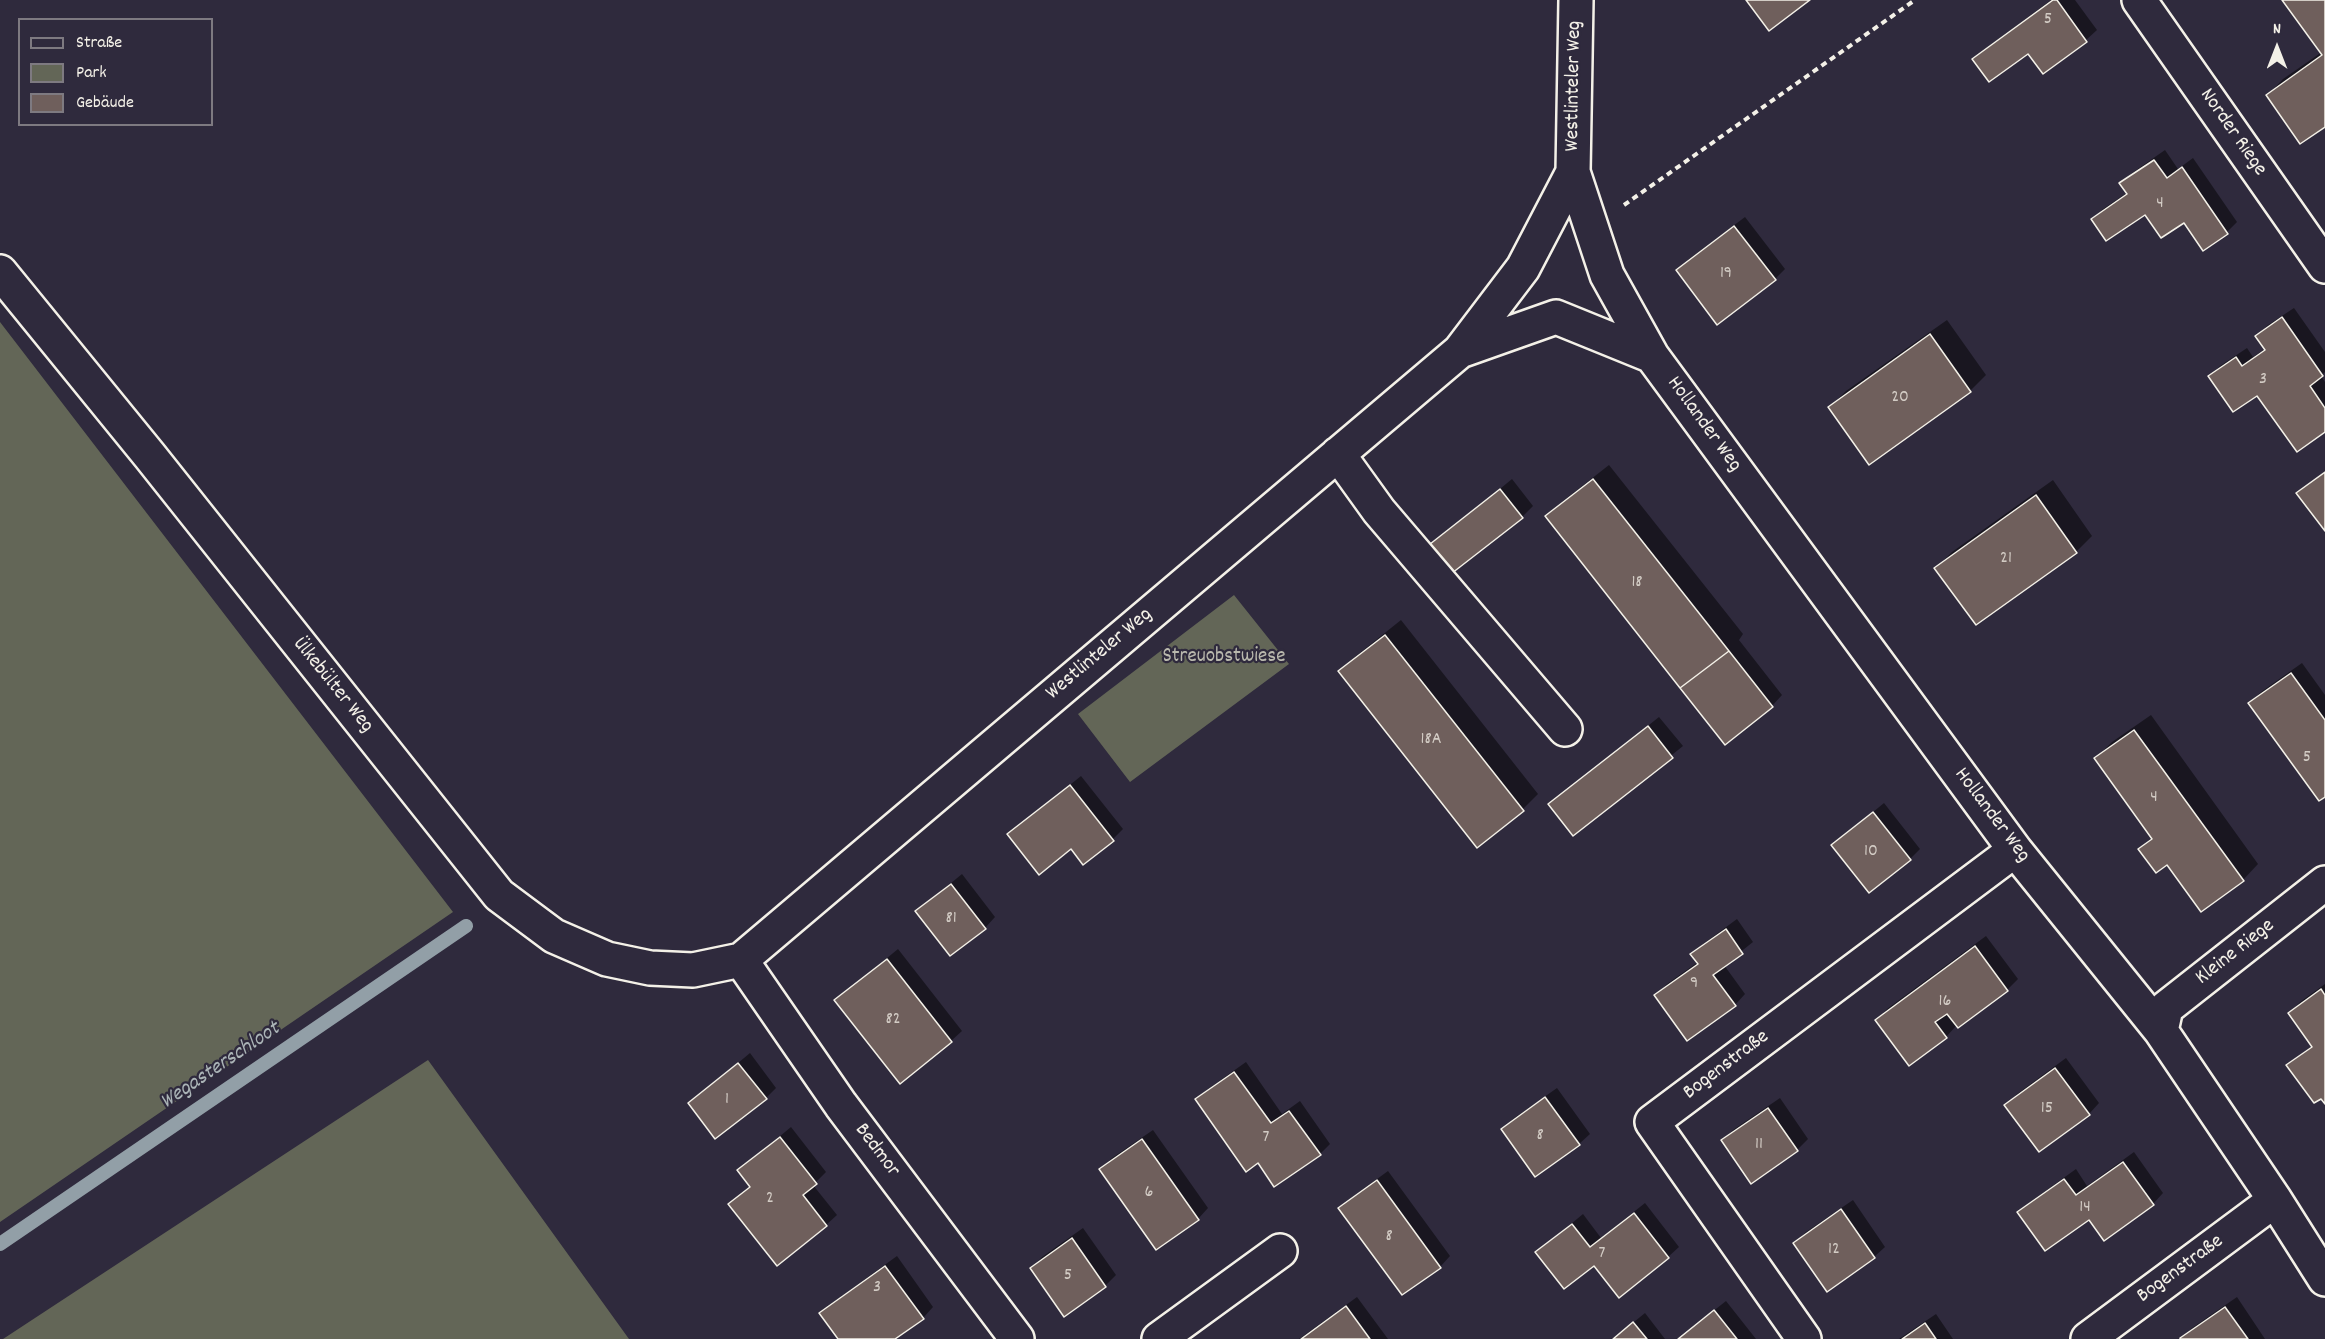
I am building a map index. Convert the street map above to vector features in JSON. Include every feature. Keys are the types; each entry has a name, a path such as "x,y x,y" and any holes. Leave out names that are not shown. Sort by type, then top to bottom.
{"street":[{"name":"Westlinteler Weg","path":"1576,0 1573,172 1607,275 1652,356"},
{"name":"Norder Riege","path":"2139,0 2325,266"},
{"name":"Westlinteler Weg","path":"741,960 1460,351 1523,268 1573,172"},
{"name":"Ülkebülter Weg","path":"0,272 157,465 499,895 554,936 607,959 650,968 693,970 741,960"},
{"name":"Westlinteler Weg","path":"1460,351 1556,317 1652,356"},
{"name":"Hollander Weg","path":"1652,356 2015,850 2161,1031 2275,1200 2325,1279"},
{"path":"1338,454 1379,512 1565,729"},
{"name":"Bogenstraße","path":"1804,1339 1652,1122 2015,850"},
{"name":"Kleine Riege","path":"2161,1031 2166,1008 2325,883"},
{"name":"Bedmor","path":"741,960 841,1105 1017,1339"},
{"name":"Bogenstraße","path":"2088,1339 2275,1200"},
{"path":"1159,1339 1280,1251"}],"path":[{"path":"1592,228 1915,0"}],"green space":[{"path":"0,322 453,912 0,1222"},
{"name":"Streuobstwiese","path":"1234,595 1289,664 1130,782 1078,714"},
{"path":"428,1060 629,1339 3,1339"}],"building":[{"path":"1746,0 1810,0 1769,31"},
{"path":"2053,0 2057,0 2087,42 2043,74 2028,54 1989,82 1972,59"},
{"path":"2282,0 2325,0 2325,127 2300,144 2266,95 2322,55"},
{"path":"2154,160 2167,178 2182,167 2228,234 2203,251 2184,223 2161,238 2145,215 2106,241 2091,219 2127,194 2119,183"},
{"path":"1734,226 1776,280 1717,325 1676,270"},
{"path":"2282,317 2323,376 2310,386 2325,408 2325,432 2297,452 2257,396 2233,412 2208,376 2236,357 2242,366 2265,350 2255,336"},
{"path":"1930,334 1971,392 1869,465 1828,407"},
{"path":"2325,472 2325,531 2296,493"},
{"path":"1593,479 1729,651 1680,688 1545,516"},
{"path":"1500,489 1523,518 1447,577 1425,548"},
{"path":"2036,495 2077,553 1976,625 1934,568"},
{"path":"1385,635 1524,811 1477,848 1338,671"},
{"path":"1729,651 1773,707 1725,745 1680,688"},
{"path":"2291,673 2325,720 2325,797 2319,801 2248,703"},
{"path":"1648,726 1673,758 1573,836 1548,804"},
{"path":"2134,730 2244,881 2201,912 2167,865 2156,873 2138,849 2152,839 2094,758"},
{"path":"1070,785 1114,841 1083,865 1071,849 1039,875 1007,834"},
{"path":"1873,812 1911,860 1869,893 1831,845"},
{"path":"951,884 986,929 950,956 915,911"},
{"path":"1726,929 1743,954 1713,975 1736,1006 1687,1041 1654,995 1698,964 1690,954"},
{"path":"1975,946 2008,991 1958,1028 1947,1014 1935,1022 1947,1038 1909,1066 1875,1020"},
{"path":"887,959 952,1042 900,1084 834,1000"},
{"path":"2321,989 2325,995 2325,1104 2321,1099 2314,1103 2286,1065 2312,1047 2288,1013"},
{"path":"738,1063 767,1099 715,1139 688,1103"},
{"path":"2055,1068 2090,1115 2039,1152 2004,1105"},
{"path":"1234,1072 1271,1123 1289,1111 1321,1155 1274,1187 1258,1163 1246,1172 1195,1099"},
{"path":"1545,1097 1580,1145 1535,1177 1501,1129"},
{"path":"1768,1108 1798,1151 1751,1184 1721,1140"},
{"path":"780,1137 817,1184 803,1195 827,1226 777,1266 728,1204 750,1187 737,1170"},
{"path":"1142,1139 1199,1220 1156,1250 1099,1169"},
{"path":"2123,1162 2154,1205 2104,1241 2089,1220 2045,1251 2017,1212 2064,1179 2076,1195"},
{"path":"1377,1180 1441,1268 1402,1295 1338,1208"},
{"path":"1841,1209 1875,1258 1827,1292 1793,1243"},
{"path":"1634,1213 1669,1258 1619,1298 1594,1266 1564,1289 1535,1252 1572,1224 1590,1247"},
{"path":"1072,1238 1106,1287 1064,1317 1030,1268"},
{"path":"885,1266 924,1319 895,1339 838,1339 819,1313"},
{"path":"1346,1306 1370,1339 1301,1339"},
{"path":"2225,1307 2248,1339 2180,1339 2180,1338"},
{"path":"1714,1310 1737,1339 1678,1339"},
{"path":"1633,1322 1647,1339 1613,1339"},
{"path":"1925,1323 1936,1339 1902,1339"}],"waterway":[{"name":"Wegasterschloot","path":"0,1244 466,926"}]}
